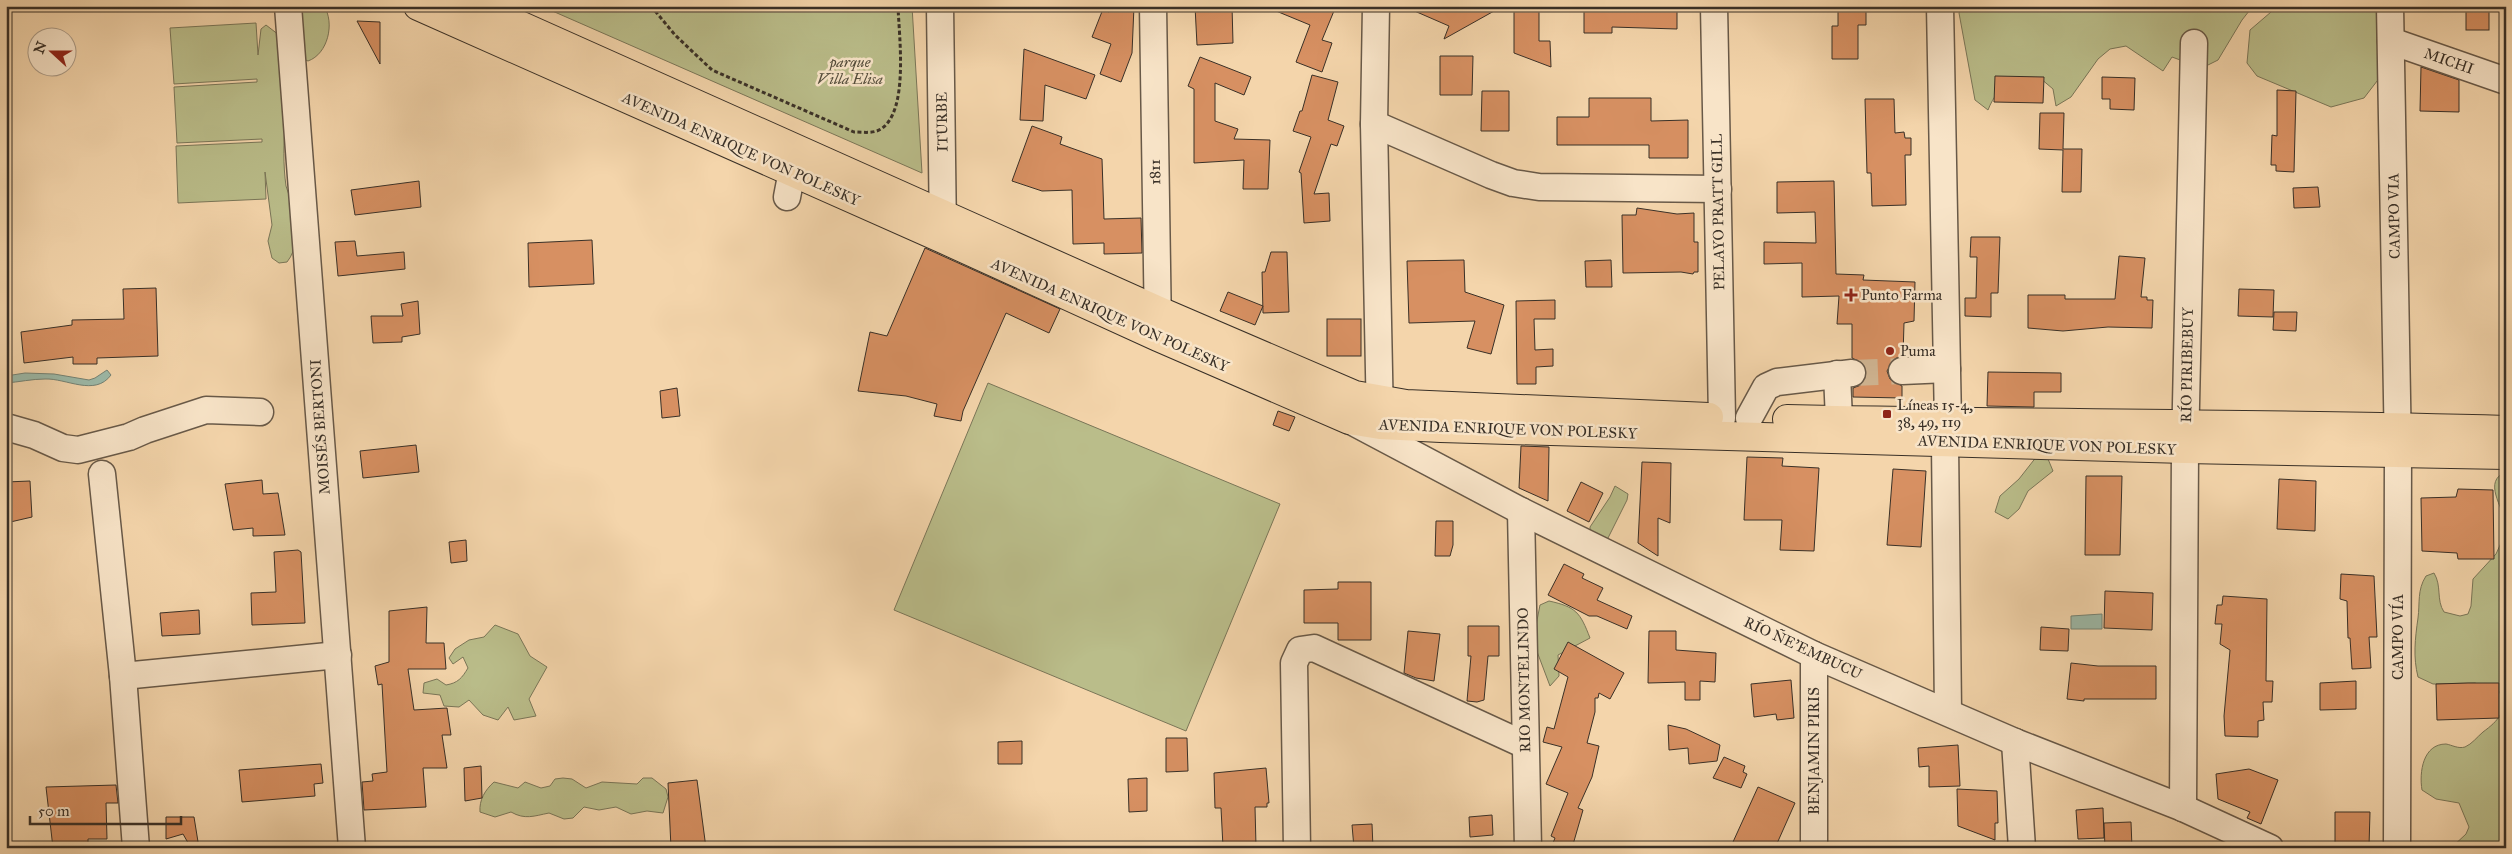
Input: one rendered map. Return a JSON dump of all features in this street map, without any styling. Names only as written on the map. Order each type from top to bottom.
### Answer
[{"type":"main road","name":"AVENIDA ENRIQUE VON POLESKY","points":[[418,6],[793,173],[943,226],[1157,310],[1355,395],[1380,413],[1946,433],[2398,440],[2506,430]]},
{"type":"main road","name":"AVENIDA ENRIQUE VON POLESKY","points":[[477,6],[793,173]]},
{"type":"main road","name":"AVENIDA ENRIQUE VON POLESKY","points":[[943,226],[1158,337],[1349,420],[1380,413],[1749,418],[1839,420],[1946,433]]},
{"type":"main road","name":"AVENIDA ENRIQUE VON POLESKY","points":[[2398,440],[2506,455]]},
{"type":"street","name":"MOISÉS BERTONI","points":[[288,6],[352,848]]},
{"type":"street","name":"ITURBE","points":[[940,6],[943,226]]},
{"type":"street","name":"1811","points":[[1153,6],[1158,337]]},
{"type":"street","points":[[1376,6],[1374,124],[1380,413]]},
{"type":"street","name":"PELAYO PRATT GILL","points":[[1714,6],[1722,418]]},
{"type":"street","points":[[1940,6],[1947,369],[1948,712]]},
{"type":"street","name":"CAMPO VIA","points":[[2390,6],[2398,440]]},
{"type":"street","name":"MICHI","points":[[2392,41],[2506,80]]},
{"type":"street","name":"RÍO PIRIBEBUY","points":[[2183,808],[2185,436],[2194,43]]},
{"type":"street","points":[[1374,124],[1513,183],[1539,187],[1718,189]]},
{"type":"street","points":[[1902,371],[1947,369]]},
{"type":"street","points":[[1749,418],[1766,387],[1777,382],[1844,374],[1839,420]]},
{"type":"street","points":[[6,427],[63,448],[78,450],[129,437],[206,410],[260,412]]},
{"type":"street","name":"RÍO ÑE'EMBUCU","points":[[1349,420],[1522,511],[1814,655],[2015,742],[2183,808],[2224,837],[2270,848]]},
{"type":"street","name":"CAMPO VÍA","points":[[2398,440],[2398,848]]},
{"type":"street","points":[[102,474],[123,676],[136,848]]},
{"type":"street","name":"RIO MONTELINDO","points":[[1522,511],[1528,848]]},
{"type":"street","points":[[1297,848],[1294,663],[1300,650],[1314,648],[1525,744]]},
{"type":"street","points":[[123,676],[338,655]]},
{"type":"street","name":"BENJAMIN PIRIS","points":[[1814,655],[1814,848]]},
{"type":"street","points":[[2015,742],[2022,848]]},
{"type":"path","points":[[651,6],[675,35],[712,70],[854,132],[869,133],[880,130],[890,120],[899,95],[898,6]]},
{"type":"green space","points":[[296,6],[324,6],[329,21],[329,29],[325,45],[315,57],[308,61],[294,55],[286,120],[284,170],[286,186],[296,211],[298,231],[290,257],[287,262],[279,263],[272,258],[268,241],[272,225],[265,172],[266,199],[178,203],[176,146],[262,142],[262,139],[177,143],[174,87],[257,82],[257,79],[174,84],[170,28],[256,23],[258,55],[261,29],[266,25],[279,35]]},
{"type":"green space","name":"parque Villa Elisa","points":[[541,6],[912,6],[922,173]]},
{"type":"green space","points":[[1962,6],[2253,6],[2242,20],[2218,60],[2202,68],[2172,57],[2163,71],[2126,46],[2110,49],[2098,59],[2071,97],[2056,106],[2053,89],[2040,78],[2008,85],[1997,94],[1988,110],[1975,100],[1959,13]]},
{"type":"green space","points":[[2278,6],[2392,6],[2384,72],[2364,98],[2331,107],[2257,76],[2247,63],[2250,30]]},
{"type":"green space","points":[[988,383],[1280,504],[1186,731],[894,610]]},
{"type":"green space","points":[[2037,456],[2048,459],[2053,471],[2028,491],[2019,509],[2008,519],[1995,512],[2000,496],[2019,479]]},
{"type":"green space","points":[[2506,472],[2506,524],[2496,495],[2495,482],[2499,476]]},
{"type":"green space","points":[[1615,486],[1628,494],[1627,500],[1604,546],[1591,542],[1590,527]]},
{"type":"green space","points":[[2506,532],[2506,848],[2451,848],[2466,834],[2469,827],[2459,803],[2436,799],[2422,790],[2421,775],[2424,760],[2432,749],[2438,745],[2446,744],[2465,747],[2470,744],[2493,724],[2500,714],[2503,704],[2499,691],[2475,683],[2433,684],[2418,677],[2415,648],[2420,591],[2426,576],[2434,573],[2438,583],[2440,603],[2444,612],[2460,616],[2468,614],[2471,606],[2473,579],[2496,554]]},
{"type":"green space","points":[[1549,601],[1571,608],[1576,612],[1580,616],[1590,638],[1558,655],[1559,676],[1550,686],[1533,641],[1540,605]]},
{"type":"green space","points":[[495,625],[518,634],[530,656],[547,667],[529,699],[536,716],[514,720],[508,707],[498,720],[483,715],[469,700],[459,707],[444,706],[440,695],[423,693],[424,683],[437,679],[446,685],[454,683],[464,675],[468,668],[463,657],[453,664],[449,658],[455,649],[469,640],[484,637]]},
{"type":"green space","points":[[643,778],[652,778],[666,789],[668,797],[663,813],[647,811],[631,814],[616,807],[599,810],[584,807],[573,818],[564,819],[549,813],[525,817],[511,812],[495,817],[480,812],[483,796],[494,782],[518,788],[525,782],[541,788],[550,786],[555,779],[572,779],[586,788],[602,782],[637,784]]},
{"type":"shaded area","points":[[107,370],[111,375],[97,385],[80,385],[53,379],[35,379],[6,383],[6,376],[25,373],[54,374],[89,380]]},
{"type":"shaded area","points":[[2102,614],[2102,629],[2071,629],[2071,616]]},
{"type":"building","points":[[1112,6],[1134,6],[1132,53],[1121,82],[1100,74],[1111,44],[1092,37],[1103,9],[1109,12]]},
{"type":"building","points":[[1195,6],[1232,6],[1233,43],[1197,45]]},
{"type":"building","points":[[1264,6],[1336,6],[1322,40],[1332,43],[1322,72],[1296,62],[1310,25]]},
{"type":"building","points":[[1403,6],[1503,6],[1444,39],[1449,26]]},
{"type":"building","points":[[1514,6],[1539,6],[1539,41],[1550,41],[1551,67],[1514,53]]},
{"type":"building","points":[[1584,6],[1677,6],[1677,29],[1612,27],[1612,33],[1584,33]]},
{"type":"building","points":[[1838,6],[1866,6],[1866,25],[1858,25],[1858,59],[1832,59],[1832,26],[1838,26]]},
{"type":"building","points":[[2466,6],[2489,6],[2489,30],[2466,30]]},
{"type":"building","points":[[357,21],[380,22],[380,64]]},
{"type":"building","points":[[1024,49],[1095,75],[1086,99],[1045,85],[1043,121],[1020,120]]},
{"type":"building","points":[[1440,56],[1473,56],[1472,95],[1440,95]]},
{"type":"building","points":[[1200,57],[1251,77],[1244,95],[1215,83],[1215,121],[1238,129],[1234,139],[1270,140],[1268,189],[1243,189],[1244,160],[1194,163],[1194,89],[1188,86]]},
{"type":"building","points":[[2421,67],[2459,80],[2459,112],[2420,111]]},
{"type":"building","points":[[1312,75],[1338,82],[1328,120],[1344,126],[1337,146],[1331,144],[1314,194],[1329,193],[1330,221],[1304,223],[1301,173],[1299,172],[1311,137],[1293,131],[1300,111],[1302,111]]},
{"type":"building","points":[[1995,76],[2044,77],[2043,103],[1994,102]]},
{"type":"building","points":[[2102,77],[2135,78],[2134,110],[2110,109],[2110,99],[2102,99]]},
{"type":"building","points":[[2277,90],[2296,91],[2294,172],[2276,171],[2276,165],[2271,165],[2272,135],[2277,136]]},
{"type":"building","points":[[1482,91],[1509,91],[1509,131],[1481,131]]},
{"type":"building","points":[[1589,98],[1651,98],[1651,121],[1688,120],[1688,158],[1649,158],[1649,145],[1557,145],[1557,117],[1589,117]]},
{"type":"building","points":[[1865,99],[1894,99],[1895,133],[1904,132],[1905,138],[1911,138],[1911,155],[1905,155],[1906,205],[1872,206],[1871,173],[1867,173]]},
{"type":"building","points":[[2040,113],[2064,113],[2063,149],[2082,149],[2081,192],[2062,192],[2063,150],[2039,149]]},
{"type":"building","points":[[1032,126],[1062,137],[1060,144],[1102,159],[1104,219],[1141,218],[1142,253],[1104,254],[1104,243],[1073,244],[1072,190],[1042,191],[1012,181]]},
{"type":"building","points":[[419,181],[421,207],[355,215],[351,190]]},
{"type":"building","points":[[1834,181],[1836,274],[1864,275],[1863,280],[1915,282],[1914,321],[1904,323],[1903,356],[1894,359],[1887,371],[1890,379],[1902,386],[1902,398],[1853,397],[1853,388],[1861,385],[1866,378],[1867,371],[1864,364],[1852,358],[1852,324],[1837,324],[1839,296],[1802,297],[1802,263],[1764,264],[1764,242],[1816,243],[1815,212],[1777,213],[1777,182]]},
{"type":"building","points":[[2318,187],[2320,207],[2294,208],[2293,188]]},
{"type":"building","points":[[1637,208],[1677,214],[1694,213],[1694,242],[1698,242],[1698,272],[1693,274],[1681,272],[1623,273],[1622,215],[1636,215]]},
{"type":"building","points":[[1971,237],[2000,237],[1998,293],[1991,293],[1991,317],[1965,316],[1965,298],[1976,298],[1977,257],[1970,257]]},
{"type":"building","points":[[592,240],[594,284],[529,287],[528,243]]},
{"type":"building","points":[[355,241],[357,256],[404,252],[405,269],[338,276],[335,242]]},
{"type":"building","points":[[925,248],[1060,309],[1049,333],[1006,313],[963,411],[961,421],[934,416],[937,404],[906,396],[858,391],[870,332],[887,336]]},
{"type":"building","points":[[1271,252],[1287,252],[1289,312],[1263,313],[1262,272],[1265,272]]},
{"type":"building","points":[[2119,256],[2145,258],[2141,297],[2153,300],[2152,328],[2108,327],[2063,331],[2028,328],[2028,295],[2065,295],[2065,299],[2115,299]]},
{"type":"building","points":[[1464,260],[1465,292],[1504,305],[1491,354],[1467,348],[1475,321],[1409,323],[1407,261]]},
{"type":"building","points":[[1611,260],[1612,287],[1586,287],[1585,261]]},
{"type":"building","points":[[156,288],[158,356],[97,358],[97,364],[73,364],[73,357],[24,363],[21,332],[72,325],[72,320],[124,319],[123,289]]},
{"type":"building","points":[[2239,289],[2274,290],[2273,317],[2238,316]]},
{"type":"building","points":[[1228,292],[1263,306],[1255,325],[1220,311]]},
{"type":"building","points":[[1555,300],[1555,319],[1534,319],[1535,350],[1553,349],[1553,366],[1536,367],[1536,384],[1517,384],[1516,301]]},
{"type":"building","points":[[418,301],[420,334],[402,337],[402,342],[373,343],[371,316],[403,316],[401,304]]},
{"type":"building","points":[[2274,312],[2297,312],[2296,331],[2273,330]]},
{"type":"building","points":[[1327,319],[1361,319],[1361,356],[1327,356]]},
{"type":"building","points":[[1988,372],[2061,373],[2061,392],[2034,392],[2034,407],[1987,406]]},
{"type":"building","points":[[677,388],[680,416],[662,418],[660,391]]},
{"type":"building","points":[[1278,411],[1295,417],[1289,431],[1273,425]]},
{"type":"building","points":[[416,445],[419,472],[363,478],[360,451]]},
{"type":"building","points":[[1521,446],[1549,447],[1548,501],[1519,488]]},
{"type":"building","points":[[1747,457],[1783,458],[1782,466],[1819,468],[1814,551],[1780,550],[1782,520],[1744,520]]},
{"type":"building","points":[[1642,462],[1671,463],[1670,523],[1658,518],[1658,556],[1638,543]]},
{"type":"building","points":[[1893,469],[1926,471],[1921,547],[1887,545]]},
{"type":"building","points":[[2086,476],[2122,476],[2120,555],[2085,555]]},
{"type":"building","points":[[2279,479],[2316,481],[2315,531],[2277,529]]},
{"type":"building","points":[[262,480],[263,494],[278,493],[285,535],[253,536],[253,528],[233,530],[225,484]]},
{"type":"building","points":[[30,481],[32,517],[6,523],[6,482]]},
{"type":"building","points":[[1581,482],[1603,493],[1589,522],[1567,511]]},
{"type":"building","points":[[2458,489],[2493,490],[2494,559],[2458,559],[2457,553],[2422,551],[2421,498],[2456,497]]},
{"type":"building","points":[[1436,521],[1453,521],[1453,545],[1450,556],[1435,556]]},
{"type":"building","points":[[466,540],[467,561],[451,563],[449,542]]},
{"type":"building","points":[[298,550],[301,552],[305,623],[252,625],[251,593],[276,592],[274,552]]},
{"type":"building","points":[[1564,564],[1584,574],[1582,578],[1603,588],[1597,600],[1632,616],[1627,629],[1597,616],[1589,616],[1548,595]]},
{"type":"building","points":[[2341,574],[2374,576],[2377,637],[2369,637],[2371,668],[2352,669],[2350,638],[2348,638],[2347,601],[2340,599]]},
{"type":"building","points":[[1338,582],[1371,582],[1371,640],[1338,640],[1338,623],[1304,623],[1304,590],[1338,589]]},
{"type":"building","points":[[2105,591],[2153,593],[2152,630],[2104,628]]},
{"type":"building","points":[[2223,596],[2267,599],[2266,681],[2273,681],[2272,702],[2263,702],[2264,720],[2258,721],[2258,737],[2225,736],[2224,716],[2230,650],[2220,644],[2222,624],[2215,624],[2217,605],[2222,605]]},
{"type":"building","points":[[427,607],[426,643],[444,643],[446,669],[408,669],[414,710],[447,708],[451,735],[442,735],[447,768],[423,768],[426,807],[364,810],[362,782],[373,781],[372,774],[387,772],[382,684],[378,685],[375,666],[389,662],[389,611]]},
{"type":"building","points":[[199,610],[200,634],[162,636],[160,613]]},
{"type":"building","points":[[1468,626],[1499,626],[1499,656],[1488,656],[1484,700],[1477,702],[1467,701],[1471,656],[1468,656]]},
{"type":"building","points":[[2041,627],[2069,629],[2068,651],[2040,650]]},
{"type":"building","points":[[1408,631],[1440,634],[1434,681],[1416,678],[1404,673]]},
{"type":"building","points":[[1649,631],[1676,631],[1676,650],[1716,653],[1715,682],[1700,681],[1700,700],[1685,700],[1685,682],[1648,683]]},
{"type":"building","points":[[1568,642],[1624,673],[1610,699],[1599,693],[1598,698],[1595,698],[1595,712],[1587,743],[1599,746],[1592,777],[1578,808],[1583,810],[1572,848],[1551,848],[1555,838],[1551,836],[1568,793],[1546,784],[1562,747],[1543,742],[1547,727],[1554,729],[1568,677],[1554,669]]},
{"type":"building","points":[[2071,663],[2098,666],[2156,666],[2156,699],[2084,699],[2084,701],[2067,699]]},
{"type":"building","points":[[1791,680],[1794,718],[1777,720],[1776,714],[1754,717],[1751,684]]},
{"type":"building","points":[[2356,681],[2356,709],[2320,710],[2320,683]]},
{"type":"building","points":[[2499,683],[2499,718],[2437,720],[2436,684]]},
{"type":"building","points":[[1668,725],[1686,729],[1720,745],[1717,761],[1689,764],[1688,748],[1669,750]]},
{"type":"building","points":[[1166,738],[1187,738],[1188,771],[1166,772]]},
{"type":"building","points":[[1022,741],[1022,764],[998,764],[998,742]]},
{"type":"building","points":[[1958,745],[1960,786],[1929,787],[1929,766],[1919,767],[1918,748]]},
{"type":"building","points":[[1724,757],[1745,766],[1743,772],[1747,774],[1741,788],[1713,778]]},
{"type":"building","points":[[321,764],[323,783],[314,784],[315,796],[242,802],[239,770]]},
{"type":"building","points":[[481,766],[482,798],[465,801],[464,768]]},
{"type":"building","points":[[1266,768],[1269,803],[1267,803],[1267,807],[1255,807],[1256,846],[1223,847],[1221,808],[1215,808],[1214,773]]},
{"type":"building","points":[[2249,769],[2278,780],[2261,824],[2247,818],[2250,812],[2218,799],[2216,774]]},
{"type":"building","points":[[1147,778],[1147,811],[1129,812],[1128,779]]},
{"type":"building","points":[[697,780],[706,848],[671,848],[668,783]]},
{"type":"building","points":[[116,785],[118,803],[106,803],[107,839],[88,839],[88,848],[53,848],[46,787]]},
{"type":"building","points":[[1758,787],[1795,803],[1775,848],[1746,848],[1733,842]]},
{"type":"building","points":[[1957,789],[1997,791],[1998,823],[1995,823],[1995,840],[1958,826]]},
{"type":"building","points":[[2103,808],[2104,838],[2078,839],[2076,810]]},
{"type":"building","points":[[2335,812],[2370,812],[2369,846],[2335,846]]},
{"type":"building","points":[[1492,815],[1493,835],[1470,837],[1469,817]]},
{"type":"building","points":[[166,817],[194,817],[199,848],[191,848],[183,834],[166,839]]},
{"type":"building","points":[[2131,822],[2132,848],[2105,848],[2104,823]]},
{"type":"building","points":[[1372,824],[1373,848],[1354,848],[1352,825]]},
{"type":"tunnel","points":[[1852,373],[1902,371]]},
{"type":"place","name":"Punto Farma","points":[[1851,295]]},
{"type":"place","name":"Puma","points":[[1890,351]]},
{"type":"place","name":"Líneas 15-4, 38, 49, 119","points":[[1887,414]]}]
